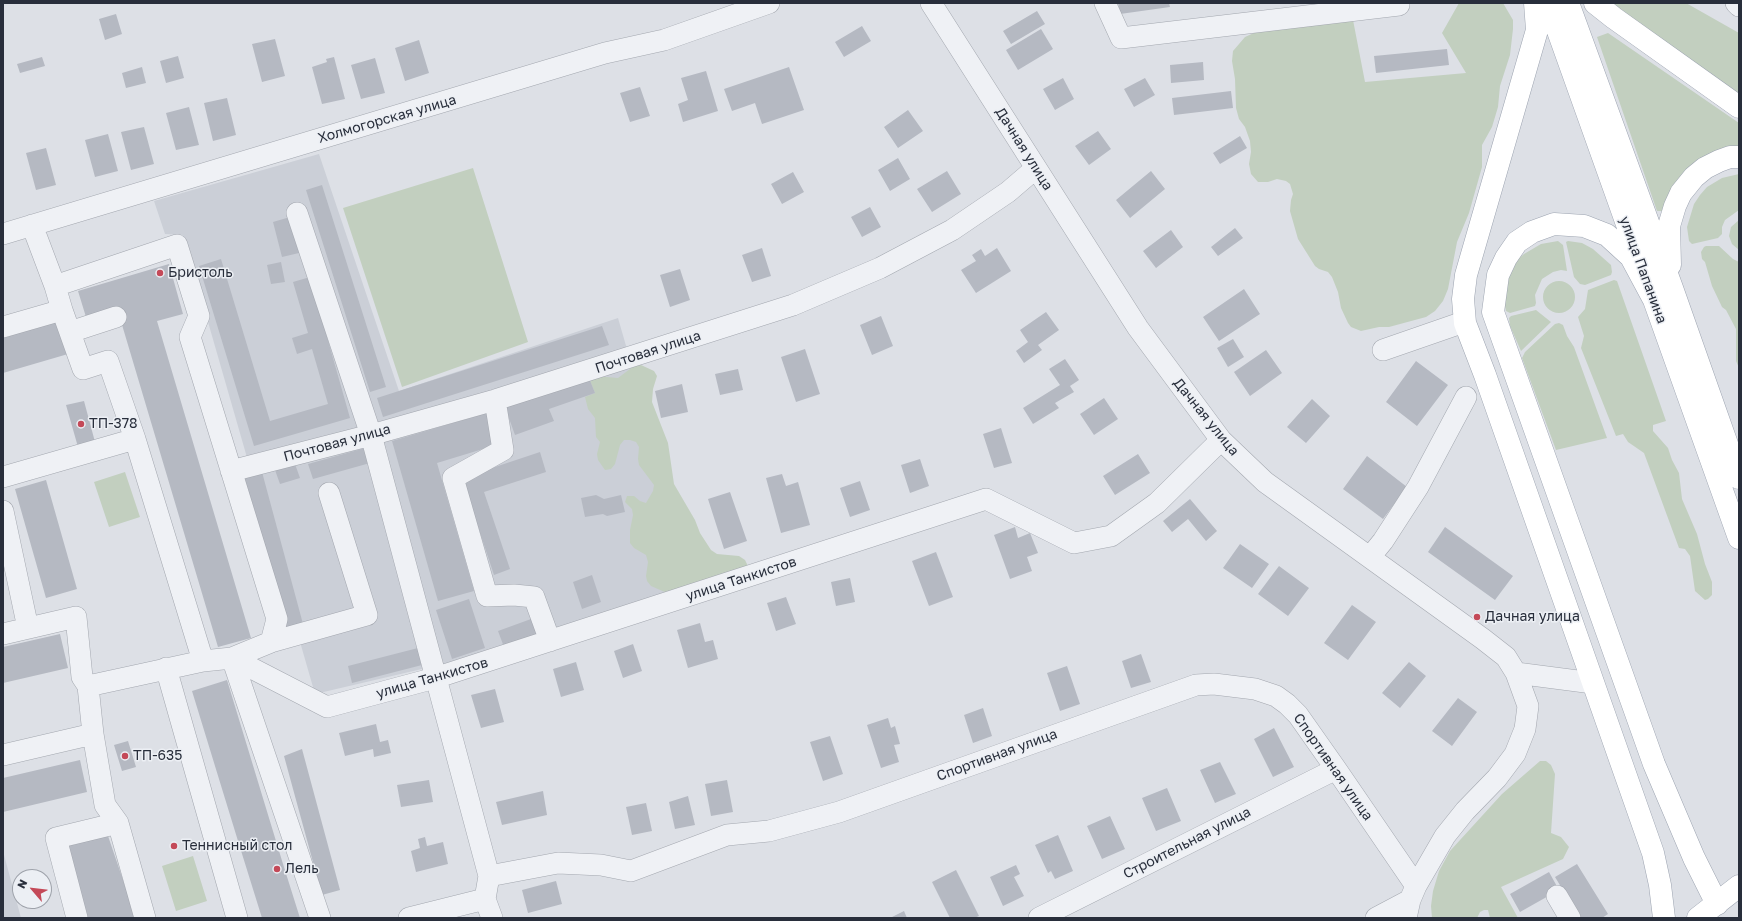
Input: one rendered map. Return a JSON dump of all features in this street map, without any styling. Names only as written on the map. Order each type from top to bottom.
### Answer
[{"type":"main road","points":[[1535,3],[1537,30],[1466,275],[1463,299],[1465,323],[1485,375],[1653,853],[1660,885],[1664,918]]},
{"type":"main road","name":"улица Папанина","points":[[1548,3],[1662,293]]},
{"type":"main road","name":"улица Папанина","points":[[1568,3],[1662,293],[1695,388],[1739,538]]},
{"type":"main road","points":[[1595,3],[1620,23],[1739,107]]},
{"type":"main road","points":[[1662,293],[1669,244],[1669,226],[1681,193],[1694,177],[1706,168],[1730,157],[1739,157]]},
{"type":"main road","points":[[1662,293],[1632,257],[1607,235],[1584,226],[1554,224],[1532,232],[1517,242],[1506,258],[1498,275],[1493,312],[1654,764],[1694,858],[1717,904]]},
{"type":"main road","name":"улица Папанина","points":[[1695,388],[1739,478]]},
{"type":"main road","points":[[1698,918],[1739,886]]},
{"type":"street","name":"Холмогорская улица","points":[[3,234],[605,53],[664,40],[769,3]]},
{"type":"street","name":"Дачная улица","points":[[931,3],[1138,328],[1221,440],[1265,482],[1506,657],[1516,673],[1528,706],[1525,729],[1515,754],[1497,778],[1465,811],[1445,836],[1411,901]]},
{"type":"street","points":[[1105,3],[1120,38],[1400,5]]},
{"type":"street","points":[[1736,3],[1739,6]]},
{"type":"street","name":"Почтовая улица","points":[[231,471],[371,435],[495,400],[794,305],[880,268],[952,230],[1008,192],[1036,168]]},
{"type":"street","points":[[297,213],[371,435],[489,876],[489,908],[409,918]]},
{"type":"street","points":[[32,225],[84,369],[108,361],[135,439],[203,661]]},
{"type":"street","points":[[55,286],[177,245],[199,316],[190,337],[277,619],[271,642]]},
{"type":"street","points":[[3,326],[62,310]]},
{"type":"street","points":[[70,332],[116,318]]},
{"type":"street","points":[[1383,350],[1458,324],[1465,323]]},
{"type":"street","points":[[1370,557],[1383,541],[1418,487],[1466,397]]},
{"type":"street","points":[[495,400],[503,450],[453,478],[487,596],[514,595],[534,597],[550,641]]},
{"type":"street","points":[[3,477],[135,439]]},
{"type":"street","name":"улица Танкистов","points":[[232,658],[327,708],[435,678],[986,499],[1074,543],[1111,536],[1157,503],[1221,440]]},
{"type":"street","points":[[88,686],[166,668],[203,661],[232,658],[271,642],[367,615],[329,493]]},
{"type":"street","points":[[3,511],[28,628]]},
{"type":"street","points":[[3,634],[76,617],[82,677],[88,686],[93,734],[105,805],[118,823],[145,918]]},
{"type":"street","points":[[232,658],[320,918]]},
{"type":"street","points":[[166,668],[237,918]]},
{"type":"street","points":[[1516,673],[1593,684]]},
{"type":"street","name":"Спортивная улица","points":[[489,876],[558,863],[601,865],[631,871],[726,835],[769,831],[839,812],[1196,685],[1214,684],[1255,690],[1276,696],[1298,715],[1336,769],[1411,901]]},
{"type":"street","points":[[3,755],[93,734]]},
{"type":"street","name":"Строительная улица","points":[[1039,918],[1336,769]]},
{"type":"street","points":[[77,918],[56,838],[118,823]]},
{"type":"street","points":[[1557,896],[1570,918]]},
{"type":"street","points":[[1376,918],[1411,901]]},
{"type":"shaded area","points":[[319,154],[399,391],[618,318],[695,585],[456,661],[315,694],[183,235],[165,234],[154,201]]},
{"type":"shaded area","points":[[3,851],[12,884],[12,909],[19,909],[21,918],[3,918]]},
{"type":"green space","points":[[1459,3],[1503,3],[1513,20],[1513,29],[1510,55],[1500,86],[1498,107],[1492,127],[1482,145],[1482,167],[1469,213],[1457,242],[1448,289],[1443,301],[1435,311],[1426,317],[1389,327],[1379,327],[1361,331],[1351,327],[1348,323],[1341,308],[1338,292],[1332,277],[1328,272],[1315,266],[1298,239],[1290,211],[1293,194],[1290,184],[1286,181],[1277,179],[1268,182],[1258,182],[1251,174],[1249,164],[1251,152],[1250,141],[1245,127],[1239,119],[1236,108],[1235,79],[1232,61],[1233,51],[1245,37],[1256,32],[1353,20],[1365,82],[1466,73],[1442,33]]},
{"type":"green space","points":[[1611,3],[1686,3],[1739,33],[1739,94]]},
{"type":"green space","points":[[1608,33],[1739,123],[1739,147],[1669,195],[1662,211],[1657,211],[1597,37]]},
{"type":"green space","points":[[473,168],[528,342],[402,387],[343,208]]},
{"type":"green space","points":[[1739,174],[1739,210],[1725,220],[1722,227],[1722,234],[1718,238],[1692,244],[1689,241],[1687,227],[1694,204],[1700,195],[1707,187],[1722,178]]},
{"type":"green space","points":[[1739,220],[1739,250],[1732,244],[1729,236],[1731,227]]},
{"type":"green space","points":[[1558,241],[1563,245],[1567,271],[1561,270],[1553,272],[1542,279],[1535,295],[1535,306],[1510,313],[1506,311],[1503,297],[1506,279],[1517,260],[1541,244]]},
{"type":"green space","points":[[1566,242],[1582,243],[1593,249],[1611,265],[1611,275],[1585,285],[1580,284],[1574,277]]},
{"type":"green space","points":[[1706,246],[1719,246],[1733,259],[1739,262],[1739,368],[1736,361],[1736,329],[1726,310],[1722,307],[1712,286],[1705,262],[1702,259],[1701,252]]},
{"type":"green space","points":[[1614,280],[1617,281],[1666,421],[1653,425],[1653,431],[1668,448],[1679,473],[1682,499],[1697,534],[1705,564],[1712,582],[1712,595],[1705,600],[1695,591],[1690,556],[1685,549],[1679,548],[1644,453],[1628,442],[1623,434],[1616,436],[1581,348],[1584,336],[1578,317],[1585,309],[1588,290]]},
{"type":"green space","points":[[1556,281],[1562,281],[1572,288],[1575,297],[1574,303],[1568,310],[1562,313],[1556,313],[1546,306],[1543,300],[1543,294],[1550,284]]},
{"type":"green space","points":[[1536,310],[1551,322],[1521,351],[1510,326],[1509,318],[1511,316]]},
{"type":"green space","points":[[1559,323],[1563,325],[1567,336],[1574,347],[1607,438],[1556,450],[1522,358],[1525,352],[1555,324]]},
{"type":"green space","points":[[641,365],[654,371],[657,376],[653,389],[652,402],[668,443],[674,484],[695,520],[700,533],[711,550],[717,554],[739,556],[745,560],[748,566],[667,593],[651,586],[647,581],[646,576],[648,562],[646,555],[634,548],[630,543],[630,530],[633,515],[632,509],[625,502],[627,496],[634,496],[640,501],[646,503],[653,491],[654,485],[639,465],[639,447],[636,442],[624,440],[620,445],[615,464],[611,469],[605,470],[598,460],[597,454],[600,442],[596,437],[595,418],[588,409],[585,397],[595,393],[589,378],[596,376],[618,378],[634,366]]},
{"type":"green space","points":[[125,472],[140,517],[109,527],[94,482]]},
{"type":"green space","points":[[1540,761],[1546,761],[1551,765],[1555,774],[1551,833],[1561,837],[1569,847],[1563,859],[1501,887],[1518,918],[1490,918],[1488,910],[1484,910],[1480,912],[1477,918],[1432,918],[1431,906],[1433,891],[1439,871],[1450,851],[1502,794]]},
{"type":"green space","points":[[193,856],[207,901],[176,911],[162,866]]},
{"type":"building","points":[[1118,3],[1169,3],[1170,7],[1120,14]]},
{"type":"building","points":[[1037,11],[1045,24],[1011,44],[1003,31]]},
{"type":"building","points":[[116,14],[122,34],[105,40],[99,19]]},
{"type":"building","points":[[862,26],[871,41],[844,57],[835,42]]},
{"type":"building","points":[[1041,29],[1053,49],[1018,70],[1006,50]]},
{"type":"building","points":[[275,39],[285,76],[262,82],[252,44]]},
{"type":"building","points":[[419,40],[429,73],[405,81],[395,48]]},
{"type":"building","points":[[1447,49],[1449,65],[1376,73],[1374,56]]},
{"type":"building","points":[[178,56],[184,78],[166,83],[160,61]]},
{"type":"building","points":[[42,57],[45,66],[20,73],[17,64]]},
{"type":"building","points":[[334,57],[345,99],[322,104],[312,67],[327,62],[326,59]]},
{"type":"building","points":[[375,58],[385,93],[361,99],[351,65]]},
{"type":"building","points":[[1203,62],[1204,80],[1171,83],[1170,65]]},
{"type":"building","points":[[142,67],[146,83],[126,88],[122,73]]},
{"type":"building","points":[[789,67],[804,110],[762,124],[755,103],[732,111],[724,89]]},
{"type":"building","points":[[706,71],[718,111],[683,122],[678,104],[688,100],[681,78]]},
{"type":"building","points":[[1063,78],[1074,99],[1055,110],[1043,89]]},
{"type":"building","points":[[1145,78],[1155,95],[1134,107],[1124,89]]},
{"type":"building","points":[[640,87],[650,116],[630,122],[620,93]]},
{"type":"building","points":[[1231,91],[1233,108],[1174,115],[1172,98]]},
{"type":"building","points":[[227,98],[236,135],[213,141],[204,103]]},
{"type":"building","points":[[189,107],[199,145],[176,150],[166,113]]},
{"type":"building","points":[[908,110],[923,131],[898,148],[884,127]]},
{"type":"building","points":[[144,127],[154,164],[131,170],[121,132]]},
{"type":"building","points":[[1098,131],[1111,149],[1089,165],[1075,146]]},
{"type":"building","points":[[108,134],[118,171],[95,177],[85,140]]},
{"type":"building","points":[[1240,136],[1247,148],[1220,164],[1213,153]]},
{"type":"building","points":[[46,148],[56,185],[36,190],[26,153]]},
{"type":"building","points":[[898,158],[910,179],[890,191],[878,170]]},
{"type":"building","points":[[947,171],[961,194],[932,212],[917,189]]},
{"type":"building","points":[[1151,171],[1165,189],[1130,218],[1116,200]]},
{"type":"building","points":[[793,172],[804,192],[782,204],[771,184]]},
{"type":"building","points":[[322,185],[386,387],[370,392],[306,190]]},
{"type":"building","points":[[870,207],[881,227],[862,237],[851,217]]},
{"type":"building","points":[[290,217],[299,253],[282,257],[273,222]]},
{"type":"building","points":[[1235,228],[1243,238],[1218,256],[1211,247]]},
{"type":"building","points":[[1171,230],[1183,247],[1156,268],[1143,251]]},
{"type":"building","points":[[762,248],[771,276],[752,282],[742,255]]},
{"type":"building","points":[[997,248],[1011,271],[976,293],[961,270],[976,261],[972,255],[981,249],[985,256]]},
{"type":"building","points":[[221,259],[270,421],[328,404],[312,349],[297,354],[292,338],[308,333],[293,282],[310,277],[350,418],[254,446],[199,266]]},
{"type":"building","points":[[281,262],[285,282],[271,284],[267,265]]},
{"type":"building","points":[[169,264],[183,314],[157,321],[251,638],[218,647],[117,308],[86,317],[78,291]]},
{"type":"building","points":[[680,269],[690,300],[670,307],[660,275]]},
{"type":"building","points":[[1244,289],[1260,314],[1219,341],[1203,317]]},
{"type":"building","points":[[1046,312],[1059,330],[1038,345],[1042,350],[1024,363],[1016,351],[1028,342],[1020,330]]},
{"type":"building","points":[[881,316],[893,346],[872,355],[860,325]]},
{"type":"building","points":[[60,319],[68,354],[3,373],[3,338]]},
{"type":"building","points":[[602,326],[609,345],[383,417],[377,398]]},
{"type":"building","points":[[1233,339],[1244,357],[1228,367],[1217,348]]},
{"type":"building","points":[[805,349],[820,394],[796,402],[781,357]]},
{"type":"building","points":[[1266,350],[1282,373],[1250,396],[1234,372]]},
{"type":"building","points":[[1065,359],[1079,380],[1070,386],[1074,392],[1055,403],[1059,408],[1033,424],[1023,408],[1060,385],[1049,369]]},
{"type":"building","points":[[1416,361],[1448,385],[1417,426],[1386,402]]},
{"type":"building","points":[[738,369],[743,390],[720,395],[715,374]]},
{"type":"building","points":[[589,378],[595,393],[549,409],[554,421],[515,435],[505,407]]},
{"type":"building","points":[[682,384],[688,412],[661,418],[655,391]]},
{"type":"building","points":[[1104,398],[1118,419],[1094,435],[1080,414]]},
{"type":"building","points":[[1312,399],[1330,416],[1306,443],[1287,427]]},
{"type":"building","name":"ТП-378","points":[[84,401],[95,442],[78,447],[66,405]]},
{"type":"building","points":[[487,413],[496,445],[437,463],[474,591],[438,601],[392,441]]},
{"type":"building","points":[[1001,428],[1012,463],[994,468],[983,434]]},
{"type":"building","points":[[365,448],[370,463],[313,479],[308,464]]},
{"type":"building","points":[[540,452],[546,472],[484,492],[510,569],[494,575],[462,478]]},
{"type":"building","points":[[1138,454],[1150,473],[1115,495],[1103,476]]},
{"type":"building","points":[[1367,456],[1407,487],[1383,519],[1343,489]]},
{"type":"building","points":[[920,459],[929,486],[910,493],[901,465]]},
{"type":"building","points":[[295,464],[300,478],[280,484],[275,470]]},
{"type":"building","points":[[262,472],[303,624],[284,629],[243,477]]},
{"type":"building","points":[[782,474],[786,486],[798,482],[810,525],[781,533],[766,478]]},
{"type":"building","points":[[46,480],[77,589],[46,598],[15,489]]},
{"type":"building","points":[[860,481],[870,510],[850,517],[840,488]]},
{"type":"building","points":[[730,492],[747,541],[724,549],[708,499]]},
{"type":"building","points":[[596,495],[604,499],[621,495],[625,512],[607,516],[603,514],[585,517],[581,498]]},
{"type":"building","points":[[1190,499],[1217,531],[1206,541],[1188,519],[1172,532],[1163,521]]},
{"type":"building","points":[[1015,527],[1018,538],[1030,533],[1038,553],[1027,557],[1032,571],[1010,579],[994,535]]},
{"type":"building","points":[[1445,527],[1513,576],[1495,600],[1428,552]]},
{"type":"building","points":[[1240,544],[1269,564],[1252,588],[1223,568]]},
{"type":"building","points":[[936,552],[953,597],[929,606],[912,561]]},
{"type":"building","points":[[1279,566],[1309,588],[1288,616],[1258,594]]},
{"type":"building","points":[[592,575],[601,602],[582,609],[573,582]]},
{"type":"building","points":[[850,578],[855,602],[836,606],[831,582]]},
{"type":"building","points":[[786,597],[796,624],[776,631],[767,603]]},
{"type":"building","points":[[469,599],[485,648],[452,659],[436,610]]},
{"type":"building","points":[[1352,605],[1376,622],[1348,660],[1324,643]]},
{"type":"building","points":[[531,619],[537,636],[504,647],[498,631]]},
{"type":"building","points":[[700,623],[705,642],[713,640],[718,659],[688,668],[677,630]]},
{"type":"building","points":[[60,634],[68,668],[3,683],[3,647]]},
{"type":"building","points":[[633,644],[642,671],[623,678],[614,651]]},
{"type":"building","points":[[418,648],[422,665],[352,683],[348,666]]},
{"type":"building","points":[[1141,654],[1151,682],[1131,688],[1122,661]]},
{"type":"building","points":[[576,662],[584,690],[561,697],[553,669]]},
{"type":"building","points":[[1409,662],[1426,676],[1400,708],[1382,693]]},
{"type":"building","points":[[1067,666],[1080,704],[1060,711],[1047,673]]},
{"type":"building","points":[[227,680],[300,918],[262,918],[238,841],[192,691]]},
{"type":"building","points":[[495,689],[504,722],[481,728],[471,695]]},
{"type":"building","points":[[1458,698],[1477,712],[1452,746],[1432,731]]},
{"type":"building","points":[[983,708],[992,736],[973,743],[964,715]]},
{"type":"building","points":[[888,718],[891,728],[895,726],[900,744],[894,745],[899,762],[881,768],[867,725]]},
{"type":"building","points":[[376,724],[380,742],[388,740],[391,753],[374,757],[373,749],[345,756],[339,733]]},
{"type":"building","points":[[1274,728],[1294,767],[1273,777],[1254,739]]},
{"type":"building","points":[[830,736],[843,774],[823,781],[810,742]]},
{"type":"building","name":"ТП-635","points":[[128,741],[136,767],[122,771],[114,745]]},
{"type":"building","points":[[302,749],[340,890],[322,895],[284,756]]},
{"type":"building","points":[[80,760],[87,792],[3,812],[3,778]]},
{"type":"building","points":[[1220,762],[1236,794],[1215,803],[1200,770]]},
{"type":"building","points":[[429,780],[433,802],[401,807],[397,785]]},
{"type":"building","points":[[727,780],[733,812],[711,816],[705,784]]},
{"type":"building","points":[[1167,788],[1181,821],[1156,831],[1142,798]]},
{"type":"building","points":[[543,791],[547,815],[502,825],[496,802]]},
{"type":"building","points":[[688,796],[695,825],[675,829],[669,802]]},
{"type":"building","points":[[646,803],[652,831],[632,835],[626,807]]},
{"type":"building","points":[[1110,816],[1125,849],[1102,859],[1087,826]]},
{"type":"building","points":[[107,833],[136,918],[87,918],[62,848]]},
{"type":"building","points":[[1058,835],[1073,871],[1055,879],[1051,871],[1048,873],[1035,845]]},
{"type":"building","points":[[425,837],[427,846],[443,842],[448,864],[416,872],[411,851],[420,848],[418,839]]},
{"type":"building","points":[[1577,864],[1608,914],[1602,918],[1580,918],[1555,877]]},
{"type":"building","points":[[1016,865],[1020,874],[1014,877],[1024,896],[1003,906],[990,877]]},
{"type":"building","points":[[956,870],[979,916],[974,918],[950,918],[932,882]]},
{"type":"building","points":[[1549,872],[1559,890],[1520,912],[1510,894]]},
{"type":"building","points":[[556,881],[562,904],[528,913],[522,890]]},
{"type":"building","points":[[904,911],[907,918],[890,918]]},
{"type":"place","name":"Бристоль","points":[[160,273]]},
{"type":"place","name":"ТП-378","points":[[81,424]]},
{"type":"place","name":"Дачная улица","points":[[1477,617]]},
{"type":"place","name":"ТП-635","points":[[125,756]]},
{"type":"place","name":"Теннисный стол","points":[[174,846]]},
{"type":"place","name":"Лель","points":[[277,869]]}]
